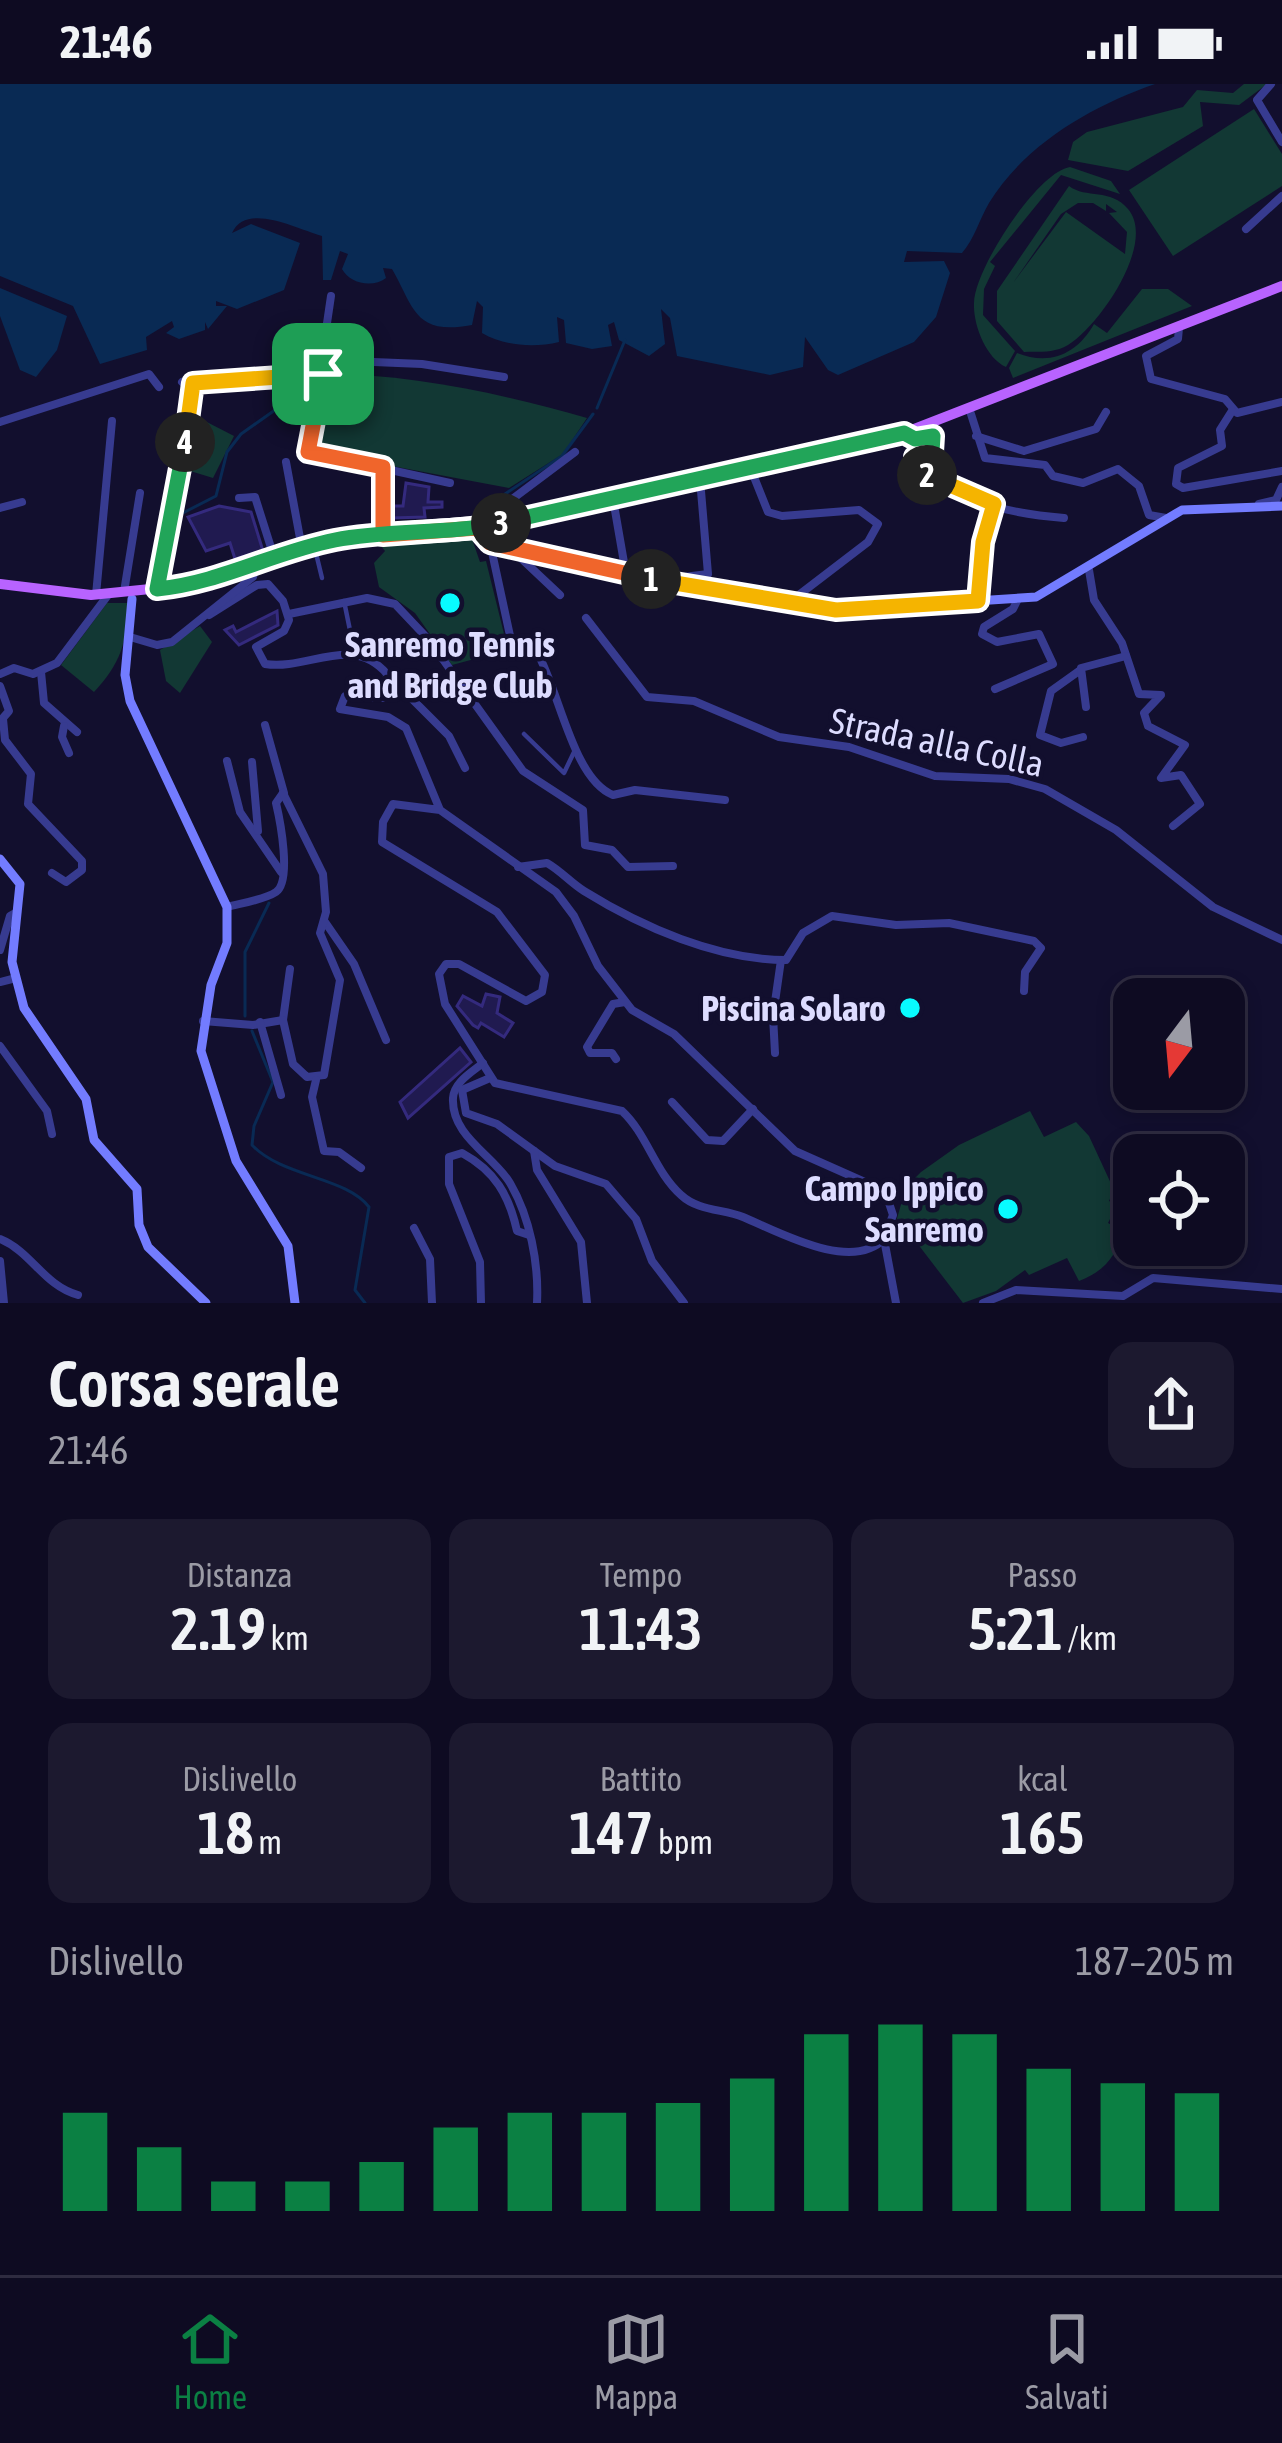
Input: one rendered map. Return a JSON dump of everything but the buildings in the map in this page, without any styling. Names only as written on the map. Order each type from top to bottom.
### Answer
[{"type":"main road","points":[[0,584],[127,596],[256,566],[308,547],[477,528],[904,433],[1282,286]]},
{"type":"main road","points":[[477,528],[490,543],[675,586],[836,610],[1048,593],[1166,518],[1197,507],[1282,506]]},
{"type":"main road","points":[[127,596],[130,637],[124,675],[130,701],[227,907],[227,943],[204,1018],[205,1070],[236,1161],[288,1246],[295,1303]]},
{"type":"main road","points":[[0,859],[20,884],[13,942],[16,978],[32,1023],[86,1099],[94,1140],[137,1189],[139,1225],[148,1247],[206,1303]]},
{"type":"street","points":[[1271,84],[1257,100],[1282,142]]},
{"type":"street","points":[[1246,229],[1282,196]]},
{"type":"street","points":[[331,296],[308,452],[449,483]]},
{"type":"street","points":[[1179,328],[1178,339],[1148,352],[1146,371],[1156,381],[1225,399],[1232,411]]},
{"type":"street","points":[[325,360],[422,364],[504,377]]},
{"type":"street","points":[[0,422],[149,374],[159,387]]},
{"type":"street","points":[[159,589],[190,421],[186,384],[248,375],[323,374]]},
{"type":"street","points":[[1282,401],[1232,411],[1220,430],[1222,446],[1178,468],[1175,484],[1184,488],[1282,471]]},
{"type":"street","points":[[970,410],[985,458],[1045,465],[1053,476],[1083,483],[1121,470],[1147,498],[1148,514],[1166,518]]},
{"type":"street","points":[[976,436],[1024,451],[1096,429],[1106,412]]},
{"type":"street","points":[[112,421],[127,596]]},
{"type":"street","points":[[904,433],[915,439],[933,436],[932,452],[915,457],[926,474],[1024,518],[1064,518]]},
{"type":"street","points":[[500,523],[499,508],[512,495],[575,452]]},
{"type":"street","points":[[286,462],[308,547],[322,578]]},
{"type":"street","points":[[383,467],[383,535]]},
{"type":"street","points":[[750,467],[765,506],[775,515],[860,510],[878,524],[868,542],[786,605]]},
{"type":"street","points":[[675,586],[684,577],[708,577],[700,479]]},
{"type":"street","points":[[1259,504],[1276,500],[1282,487]]},
{"type":"street","points":[[0,674],[14,668],[33,674],[57,663],[127,596],[140,493]]},
{"type":"street","points":[[239,498],[255,497],[274,559]]},
{"type":"street","points":[[613,499],[626,574]]},
{"type":"street","points":[[0,508],[22,502]]},
{"type":"street","points":[[978,601],[983,542],[994,504]]},
{"type":"street","points":[[490,543],[512,645],[537,652],[557,688],[590,782],[613,795],[634,790],[725,800]]},
{"type":"street","points":[[510,548],[560,595]]},
{"type":"street","points":[[209,615],[253,578],[256,566]]},
{"type":"street","points":[[1089,570],[1094,600],[1126,656],[1139,694],[1162,695],[1144,713],[1148,726],[1185,745],[1161,778],[1181,775],[1200,804],[1173,826]]},
{"type":"street","points":[[130,637],[162,645],[264,583],[277,591],[289,614],[287,628],[256,647],[265,664],[347,653],[375,661],[449,736],[465,768]]},
{"type":"street","points":[[289,614],[344,601],[384,599],[409,615],[519,766],[581,807],[584,842],[612,850],[628,867],[673,866]]},
{"type":"street","points":[[995,689],[1053,664],[1040,634],[997,642],[982,634],[984,627],[1013,610],[1018,599]]},
{"type":"street","points":[[344,601],[353,645]]},
{"type":"street","name":"Strada alla Colla","points":[[586,618],[647,697],[694,701],[779,737],[841,745],[935,776],[1009,779],[1045,789],[1116,830],[1213,907],[1282,940]]},
{"type":"street","points":[[1083,736],[1053,742],[1040,735],[1051,692],[1079,671],[1126,656]]},
{"type":"street","points":[[41,670],[44,703],[77,733]]},
{"type":"street","points":[[1079,671],[1086,707]]},
{"type":"street","points":[[387,674],[385,698],[345,696],[340,709],[388,716],[406,728],[440,810]]},
{"type":"street","points":[[0,686],[9,711],[1,719],[5,740],[31,775],[28,804],[82,861],[76,878],[66,882],[52,873]]},
{"type":"street","points":[[266,725],[284,793],[323,874],[325,921],[320,933],[335,962],[339,988],[326,1068],[316,1080],[312,1097],[324,1151],[339,1152],[361,1168]]},
{"type":"street","points":[[64,726],[69,753]]},
{"type":"street","points":[[524,734],[564,773],[575,750]]},
{"type":"street","points":[[227,761],[235,801],[282,873]]},
{"type":"street","points":[[252,762],[258,833]]},
{"type":"street","points":[[227,907],[276,892],[282,873],[276,803],[284,793]]},
{"type":"street","points":[[373,850],[382,842],[383,822],[393,804],[440,810],[565,902],[598,966],[625,1002],[674,1034],[795,1151],[878,1185],[892,1201],[884,1239],[896,1303]]},
{"type":"street","points":[[382,842],[497,912],[544,971],[542,992],[526,1001],[459,964],[442,968],[440,996],[490,1078]]},
{"type":"street","points":[[517,867],[547,863],[589,894],[655,929],[727,952],[781,960],[792,956],[808,929],[832,916],[896,925],[949,923],[1040,944],[1025,972],[1024,992]]},
{"type":"street","points":[[0,950],[10,916],[19,912]]},
{"type":"street","points":[[325,921],[354,964],[386,1040]]},
{"type":"street","points":[[775,1053],[773,1016],[781,960]]},
{"type":"street","points":[[290,969],[283,1020],[292,1064],[316,1080]]},
{"type":"street","points":[[0,982],[16,978]]},
{"type":"street","points":[[616,1059],[586,1047],[613,1004],[625,1002]]},
{"type":"street","points":[[204,1018],[283,1020]]},
{"type":"street","points":[[258,1022],[281,1095]]},
{"type":"street","points":[[0,1046],[47,1111],[52,1134]]},
{"type":"street","points":[[483,1063],[458,1084],[454,1106],[466,1136],[496,1163],[513,1188],[530,1235],[537,1303]]},
{"type":"street","points":[[684,1303],[652,1261],[636,1219],[606,1184],[548,1162],[497,1124],[466,1113],[460,1098],[464,1087],[490,1078],[526,1093],[622,1111],[678,1192],[698,1206],[742,1216],[800,1245],[866,1250],[884,1239]]},
{"type":"street","points":[[672,1102],[707,1140],[723,1141],[753,1109]]},
{"type":"street","points":[[534,1151],[535,1165],[587,1259],[586,1303]]},
{"type":"street","points":[[481,1303],[480,1262],[449,1184],[449,1157],[462,1153],[485,1166],[500,1185],[517,1231],[530,1235]]},
{"type":"street","points":[[548,1162],[550,1189]]},
{"type":"street","points":[[414,1228],[430,1259],[431,1303]]},
{"type":"street","points":[[0,1239],[27,1257],[56,1289],[78,1295]]},
{"type":"street","points":[[0,1261],[3,1300]]},
{"type":"street","points":[[982,1303],[1016,1290],[1123,1296],[1153,1278],[1282,1289]]},
{"type":"green space","points":[[1244,84],[1267,84],[1239,105],[1200,102],[1203,126],[1128,171],[1068,160],[1073,142],[1087,132],[1183,107],[1197,90],[1233,93]]},
{"type":"green space","points":[[1254,109],[1282,154],[1282,186],[1173,256],[1129,190]]},
{"type":"green space","points":[[1070,167],[1111,181],[1120,194],[1061,175],[990,262],[995,266],[984,289],[983,315],[1015,351],[1006,367],[992,356],[978,331],[977,288],[996,247],[1025,204],[1056,173]]},
{"type":"green space","points":[[1069,186],[1114,198],[1128,209],[1135,224],[1130,262],[1095,321],[1068,345],[1024,352],[997,321],[997,291]],"holes":[[[1078,203],[1093,203],[1106,211],[1106,204],[1117,212],[1109,213],[1127,232],[1125,254],[1066,212],[1013,283],[1061,214]]]},
{"type":"green space","points":[[1142,289],[1168,289],[1192,306],[1013,378],[1009,368],[1017,353],[1041,358],[1062,355],[1094,324],[1107,333]]},
{"type":"green space","points":[[325,374],[458,387],[587,418],[563,454],[509,488],[312,451]]},
{"type":"green space","points":[[201,419],[234,436],[213,478],[187,470]]},
{"type":"green space","name":"Sanremo Tennis and Bridge Club","points":[[472,539],[480,562],[486,561],[508,650],[452,665],[415,613],[379,587],[374,563],[385,551],[378,542]]},
{"type":"green space","points":[[107,603],[127,603],[126,629],[116,662],[94,692],[61,665]]},
{"type":"green space","points":[[200,626],[212,642],[180,693],[166,681],[160,650]]},
{"type":"green space","name":"Campo Ippico Sanremo","points":[[1030,1111],[1044,1137],[1076,1122],[1089,1136],[1113,1188],[1108,1223],[1113,1226],[1113,1254],[1108,1261],[1079,1281],[1067,1258],[1029,1275],[1025,1270],[996,1291],[963,1303],[917,1243],[894,1229],[906,1187],[959,1145]]},
{"type":"water","points":[[0,84],[1155,84],[1084,116],[1041,145],[1004,182],[962,253],[907,251],[904,262],[944,261],[950,273],[936,317],[914,342],[838,375],[828,370],[805,337],[803,367],[770,375],[677,356],[670,318],[661,309],[665,344],[649,356],[619,340],[614,322],[608,325],[612,346],[592,349],[566,343],[564,320],[557,317],[559,342],[500,341],[482,333],[483,307],[477,301],[472,325],[438,326],[418,315],[392,269],[383,268],[386,278],[381,281],[356,281],[342,269],[348,254],[340,251],[331,280],[323,280],[322,236],[260,218],[248,219],[232,233],[251,224],[300,243],[284,290],[237,309],[216,301],[216,306],[227,306],[208,329],[205,322],[205,330],[179,339],[166,333],[174,327],[172,321],[146,337],[147,350],[100,364],[73,306],[0,276]]},
{"type":"water","points":[[0,288],[67,316],[57,350],[36,377],[20,370],[0,316]]},
{"type":"waterway","points":[[597,408],[625,340]]},
{"type":"waterway","points":[[175,517],[216,496],[227,452],[241,434],[316,381]]},
{"type":"waterway","points":[[505,494],[562,456],[593,414]]},
{"type":"waterway","points":[[245,1016],[245,952],[269,903]]},
{"type":"waterway","points":[[252,1031],[273,1082],[254,1126],[252,1145],[280,1164],[346,1189],[369,1207],[355,1290],[365,1303]]},
{"type":"place","name":"Sanremo Tennis and Bridge Club","points":[[450,603]]},
{"type":"place","name":"Piscina Solaro","points":[[910,1008]]},
{"type":"place","name":"Campo Ippico Sanremo","points":[[1008,1209]]},
{"type":"route","points":[[323,374],[248,375],[189,387],[190,421],[162,542],[157,589],[230,574],[329,541],[377,535],[383,535],[393,534],[428,534],[464,531],[477,528],[547,512],[700,479],[792,454],[904,433],[915,439],[933,436],[932,452],[915,460],[933,480],[994,504],[983,542],[978,601],[836,610],[786,605],[675,586],[490,543],[477,528],[428,534],[383,535],[383,467],[308,452],[323,374]]}]
